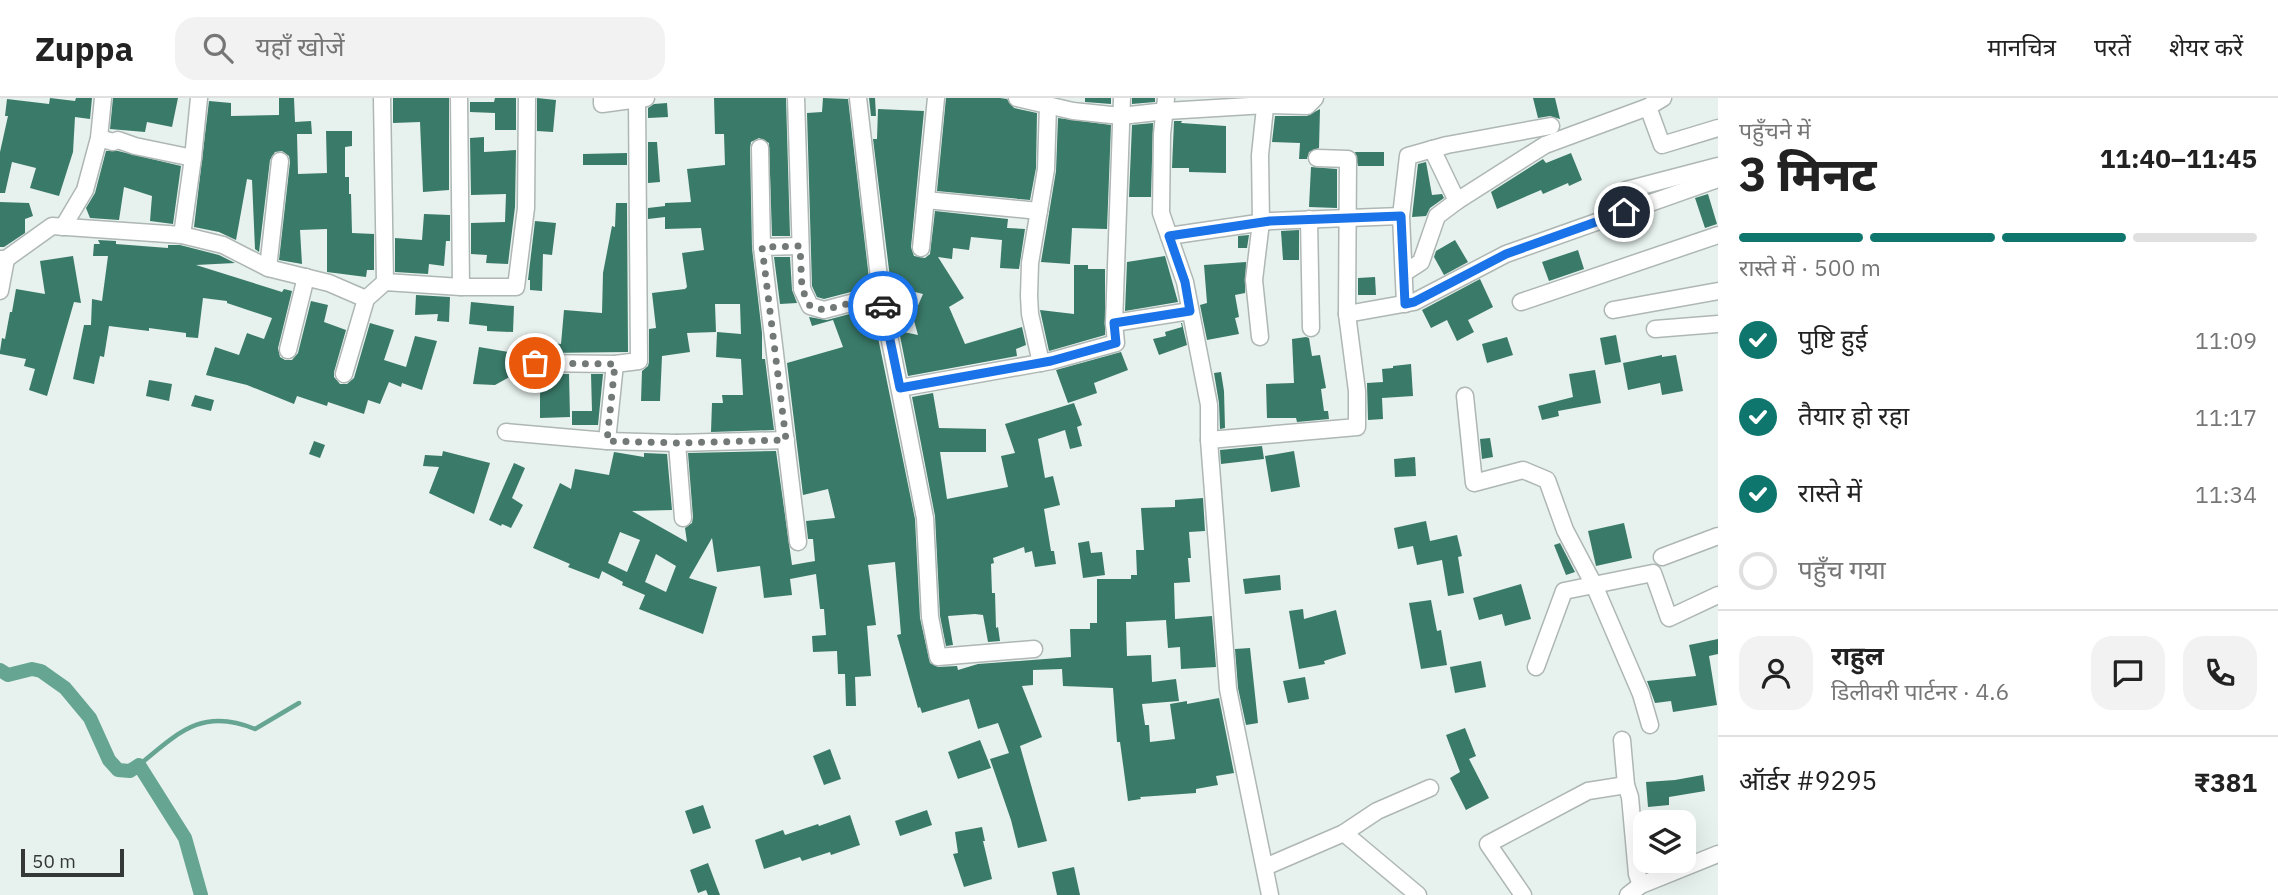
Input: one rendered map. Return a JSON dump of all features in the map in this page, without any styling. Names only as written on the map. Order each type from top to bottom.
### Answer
[{"type":"street","points":[[63,227],[85,190],[99,138],[103,98]]},
{"type":"street","points":[[182,235],[199,98]]},
{"type":"street","points":[[383,98],[385,282]]},
{"type":"street","points":[[459,98],[461,287]]},
{"type":"street","points":[[344,374],[366,299],[385,282],[516,287],[526,208],[527,98]]},
{"type":"street","points":[[535,363],[615,364],[639,361],[641,99],[602,104],[602,98]]},
{"type":"street","points":[[796,98],[802,289],[810,306],[824,310],[881,295]]},
{"type":"street","points":[[858,98],[881,295],[925,518],[930,617],[938,657],[1034,649]]},
{"type":"street","points":[[921,248],[936,98]]},
{"type":"street","points":[[1017,98],[1094,115],[1121,116],[1166,104],[1266,101],[1307,106],[1315,98]]},
{"type":"street","points":[[900,388],[1041,363],[1116,343],[1114,323],[1122,98]]},
{"type":"street","points":[[1404,273],[1421,262],[1437,216],[1457,201],[1545,145],[1648,107],[1663,98]]},
{"type":"street","points":[[1260,337],[1254,280],[1261,222],[1260,155],[1266,101]]},
{"type":"street","points":[[1166,104],[1162,134],[1161,213],[1185,282],[1209,405],[1209,440],[1228,689],[1270,895]]},
{"type":"street","points":[[1041,363],[1030,314],[1029,296],[1030,263],[1047,150],[1048,105]]},
{"type":"street","points":[[1648,107],[1662,145],[1718,129]]},
{"type":"street","points":[[1405,304],[1401,216],[1408,156],[1551,127]]},
{"type":"street","points":[[99,138],[113,142],[118,139],[135,146],[193,158]]},
{"type":"street","points":[[760,148],[762,247],[798,542]]},
{"type":"street","points":[[1432,149],[1457,201]]},
{"type":"street","points":[[1209,440],[1357,427],[1357,391],[1347,314],[1348,159],[1317,158]]},
{"type":"street","points":[[268,268],[280,161]]},
{"type":"street","points":[[1626,190],[1718,166]]},
{"type":"street","points":[[1347,314],[1414,302],[1506,254],[1718,178]]},
{"type":"street","points":[[926,201],[1039,211]]},
{"type":"street","points":[[1169,236],[1261,222],[1401,216]]},
{"type":"street","points":[[1309,219],[1311,328]]},
{"type":"street","points":[[0,291],[3,259],[52,226],[182,235],[223,245],[268,268],[328,283],[366,299]]},
{"type":"street","points":[[1521,302],[1718,235]]},
{"type":"street","points":[[762,247],[800,246]]},
{"type":"street","points":[[288,350],[306,277]]},
{"type":"street","points":[[1613,310],[1718,291]]},
{"type":"street","points":[[1114,323],[1190,311]]},
{"type":"street","points":[[1655,329],[1718,324]]},
{"type":"street","points":[[607,441],[615,364]]},
{"type":"street","points":[[1465,396],[1474,483],[1523,470],[1547,480],[1565,530],[1594,584],[1641,694],[1650,725]]},
{"type":"street","points":[[506,432],[607,441],[677,443],[786,440]]},
{"type":"street","points":[[677,443],[683,518]]},
{"type":"street","points":[[1662,557],[1718,536]]},
{"type":"street","points":[[1536,667],[1564,591],[1653,573],[1669,618],[1718,595]]},
{"type":"street","points":[[1622,740],[1637,874],[1634,890]]},
{"type":"street","points":[[1522,895],[1488,844],[1588,791],[1626,785]]},
{"type":"street","points":[[1265,867],[1344,833],[1377,811],[1430,788]]},
{"type":"street","points":[[1344,833],[1418,895]]},
{"type":"street","points":[[1634,890],[1718,854]]},
{"type":"building","points":[[50,98],[75,101],[76,98],[92,98],[90,119],[75,117],[73,152],[59,196],[30,188],[36,168],[12,162],[5,193],[0,193],[0,152],[8,116],[5,116],[7,99],[49,104]]},
{"type":"building","points":[[113,98],[178,98],[172,127],[147,122],[145,132],[110,129]]},
{"type":"building","points":[[279,98],[294,98],[295,122],[311,121],[312,134],[297,134],[298,174],[327,173],[326,131],[352,131],[352,146],[345,147],[345,177],[349,177],[352,233],[374,234],[374,270],[367,270],[366,277],[327,272],[327,229],[300,230],[302,264],[279,260],[290,162],[289,156],[282,151],[275,152],[270,160],[259,252],[255,249],[252,180],[247,179],[236,240],[219,232],[194,227],[209,101],[231,103],[231,116],[279,115]]},
{"type":"building","points":[[393,98],[449,98],[449,190],[423,192],[420,122],[393,123]]},
{"type":"building","points":[[495,98],[516,98],[516,130],[495,130],[495,113],[470,112],[470,102],[494,102]]},
{"type":"building","points":[[537,98],[556,100],[553,132],[537,131]]},
{"type":"building","points":[[714,98],[786,98],[790,236],[772,236],[769,143],[759,138],[751,142],[750,148],[752,248],[762,333],[762,359],[765,359],[774,430],[711,432],[712,403],[723,403],[722,395],[743,395],[741,359],[716,357],[717,332],[741,334],[740,304],[715,304],[716,332],[687,333],[690,352],[662,356],[660,401],[641,401],[642,371],[649,362],[649,329],[656,328],[652,293],[685,289],[687,287],[682,253],[704,250],[701,228],[665,229],[665,217],[648,219],[648,208],[665,206],[665,203],[691,202],[687,169],[725,165],[724,134],[715,134]]},
{"type":"building","points":[[823,98],[848,99],[870,287],[824,299],[817,297],[812,286],[807,113],[822,112]]},
{"type":"building","points":[[869,98],[875,98],[876,116],[871,116]]},
{"type":"building","points":[[946,98],[1007,99],[1014,108],[1037,113],[1036,168],[1030,200],[937,191]]},
{"type":"building","points":[[1085,98],[1111,98],[1111,104],[1085,102]]},
{"type":"building","points":[[1132,98],[1155,98],[1155,102],[1132,104]]},
{"type":"building","points":[[1533,98],[1555,98],[1560,119],[1550,116],[1538,118]]},
{"type":"building","points":[[667,103],[668,117],[648,118],[648,108],[654,104]]},
{"type":"building","points":[[878,109],[924,111],[911,247],[914,256],[925,258],[930,254],[935,211],[1008,219],[1007,228],[1025,229],[1019,269],[1000,268],[1002,240],[971,237],[969,250],[953,248],[952,259],[938,257],[964,298],[949,307],[965,344],[1022,327],[1026,345],[1016,349],[1017,356],[908,376],[899,331],[918,335],[913,317],[923,294],[891,286],[873,139],[877,139]]},
{"type":"building","points":[[1320,109],[1319,148],[1309,152],[1307,159],[1299,159],[1300,143],[1272,142],[1275,116],[1307,116]]},
{"type":"building","points":[[1058,118],[1111,125],[1107,229],[1072,228],[1070,264],[1041,262],[1056,171]]},
{"type":"building","points":[[1174,121],[1226,126],[1226,173],[1189,172],[1189,168],[1172,168]]},
{"type":"building","points":[[1153,123],[1151,197],[1129,197],[1132,125]]},
{"type":"building","points":[[484,137],[484,152],[516,150],[515,207],[508,264],[486,263],[487,255],[471,254],[471,223],[505,222],[506,194],[471,195],[470,138]]},
{"type":"building","points":[[648,142],[657,142],[660,182],[648,183]]},
{"type":"building","points":[[106,151],[118,151],[181,166],[173,224],[150,221],[152,196],[124,187],[119,220],[90,218],[86,208],[95,193]]},
{"type":"building","points":[[1355,152],[1384,152],[1384,166],[1358,166]]},
{"type":"building","points":[[627,153],[627,165],[583,165],[583,154]]},
{"type":"building","points":[[1571,153],[1582,180],[1543,194],[1541,190],[1497,209],[1491,192],[1543,159],[1546,163]]},
{"type":"building","points":[[1426,162],[1432,195],[1442,194],[1444,198],[1430,208],[1426,216],[1412,217],[1418,164]]},
{"type":"building","points":[[1311,167],[1337,169],[1337,208],[1309,207]]},
{"type":"building","points":[[1708,194],[1717,224],[1705,228],[1695,198]]},
{"type":"building","points":[[0,202],[29,203],[33,216],[25,219],[25,233],[4,247],[0,247]]},
{"type":"building","points":[[616,203],[627,203],[628,352],[544,353],[545,342],[561,344],[564,310],[602,313],[603,273],[612,226],[615,227]]},
{"type":"building","points":[[424,214],[450,215],[450,241],[446,241],[444,266],[429,264],[428,274],[395,272],[395,238],[422,240]]},
{"type":"building","points":[[535,221],[556,223],[552,255],[543,254],[542,291],[530,290],[528,280]]},
{"type":"building","points":[[1299,230],[1299,260],[1283,260],[1281,231]]},
{"type":"building","points":[[1249,235],[1247,248],[1238,248],[1238,236]]},
{"type":"building","points":[[98,240],[168,248],[168,245],[180,245],[219,255],[235,263],[196,265],[282,292],[284,289],[292,291],[278,348],[280,357],[285,360],[292,360],[298,353],[311,301],[328,305],[324,322],[346,330],[334,372],[334,377],[340,384],[347,384],[354,378],[370,323],[394,330],[384,360],[406,367],[415,336],[437,341],[422,390],[389,382],[380,404],[368,400],[364,414],[328,402],[327,406],[297,396],[294,404],[247,385],[206,375],[215,347],[239,355],[247,333],[264,339],[272,318],[227,301],[203,298],[198,338],[186,337],[186,333],[149,328],[149,331],[109,326],[104,357],[100,356],[94,384],[73,379],[84,325],[91,325],[92,299],[102,301],[108,256],[93,256],[94,244],[100,244]]},
{"type":"building","points":[[1455,240],[1468,262],[1444,275],[1434,257],[1436,251]]},
{"type":"building","points":[[1578,250],[1584,269],[1549,281],[1542,262]]},
{"type":"building","points":[[73,256],[81,303],[74,302],[47,396],[29,390],[35,369],[24,366],[26,359],[0,354],[2,338],[5,339],[16,289],[45,294],[40,261]]},
{"type":"building","points":[[1165,256],[1178,302],[1125,311],[1127,262]]},
{"type":"building","points":[[774,257],[790,257],[792,290],[797,303],[780,304]]},
{"type":"building","points":[[1246,262],[1245,293],[1235,295],[1239,317],[1235,318],[1239,334],[1207,340],[1200,305],[1207,303],[1204,265]]},
{"type":"building","points":[[1074,265],[1088,265],[1088,269],[1105,269],[1105,335],[1049,351],[1040,310],[1074,314]]},
{"type":"building","points":[[1375,277],[1376,295],[1358,295],[1358,278]]},
{"type":"building","points":[[1480,279],[1493,307],[1468,320],[1474,332],[1457,341],[1447,320],[1431,328],[1422,310]]},
{"type":"building","points":[[416,295],[450,297],[449,322],[437,321],[438,314],[415,315]]},
{"type":"building","points":[[471,302],[514,306],[513,332],[487,331],[487,326],[469,324]]},
{"type":"building","points":[[872,308],[915,519],[920,618],[930,663],[938,667],[957,666],[958,670],[978,664],[1071,657],[1070,629],[1090,629],[1090,623],[1097,623],[1097,579],[1131,579],[1131,575],[1137,575],[1136,550],[1144,550],[1141,508],[1175,507],[1175,500],[1203,498],[1205,531],[1189,532],[1190,582],[1174,583],[1175,619],[1212,616],[1216,667],[1181,669],[1180,647],[1168,648],[1166,620],[1126,622],[1127,656],[1151,655],[1152,682],[1176,679],[1179,701],[1142,704],[1145,725],[1149,725],[1150,742],[1175,739],[1170,704],[1219,698],[1234,773],[1216,776],[1218,785],[1196,789],[1196,793],[1140,797],[1141,799],[1128,801],[1120,742],[1117,742],[1113,688],[1063,686],[1062,669],[1033,670],[1033,685],[1022,686],[1042,737],[1020,746],[1047,841],[1018,848],[990,759],[1009,753],[998,723],[978,729],[969,699],[922,713],[920,707],[918,708],[897,635],[901,634],[895,562],[868,565],[876,625],[867,626],[871,676],[855,677],[856,706],[846,706],[845,674],[838,674],[837,651],[813,652],[812,636],[826,635],[824,609],[820,609],[816,574],[790,579],[792,595],[764,598],[760,566],[717,572],[712,538],[689,578],[717,587],[703,634],[639,609],[645,595],[622,585],[623,582],[602,571],[599,579],[568,567],[570,564],[533,548],[560,483],[571,489],[575,469],[609,475],[614,452],[644,457],[644,453],[667,454],[672,510],[632,511],[687,542],[685,528],[692,523],[693,517],[688,453],[776,451],[792,565],[815,561],[813,539],[808,539],[806,521],[835,518],[828,489],[803,495],[787,363],[843,347],[833,320],[812,326],[809,317],[827,320]],"holes":[[[620,532],[640,540],[627,572],[608,563]],[[656,554],[676,566],[666,592],[645,582]]]},
{"type":"building","points":[[1181,323],[1187,345],[1159,355],[1153,339],[1166,336],[1165,332],[1182,327]]},
{"type":"building","points":[[1616,335],[1621,362],[1605,365],[1600,338]]},
{"type":"building","points":[[1507,337],[1513,355],[1487,363],[1482,344]]},
{"type":"building","points":[[1309,338],[1312,356],[1320,355],[1326,388],[1321,389],[1324,411],[1328,411],[1329,419],[1297,422],[1296,418],[1267,418],[1266,384],[1294,383],[1292,339]]},
{"type":"building","points":[[479,347],[521,354],[515,374],[495,385],[473,384]]},
{"type":"building","points":[[1121,352],[1128,370],[1094,383],[1097,393],[1068,403],[1056,370]]},
{"type":"building","points":[[1676,355],[1683,391],[1662,395],[1660,383],[1628,390],[1623,363]]},
{"type":"building","points":[[1411,364],[1413,396],[1382,398],[1383,419],[1368,420],[1367,383],[1383,382],[1382,369]]},
{"type":"building","points":[[1595,370],[1601,403],[1558,411],[1559,416],[1542,420],[1538,406],[1573,397],[1569,374]]},
{"type":"building","points":[[1221,372],[1225,428],[1220,429],[1214,373]]},
{"type":"building","points":[[540,374],[569,374],[570,417],[540,418]]},
{"type":"building","points":[[591,374],[603,374],[598,425],[572,425],[572,411],[592,411]]},
{"type":"building","points":[[149,380],[172,384],[169,401],[146,396]]},
{"type":"building","points":[[933,393],[939,428],[986,429],[986,452],[940,452],[947,499],[1008,487],[1001,456],[1015,453],[1005,424],[1074,403],[1082,425],[1077,427],[1082,446],[1070,449],[1065,430],[1038,439],[1045,478],[1053,476],[1060,505],[1044,509],[1051,551],[1054,551],[1056,564],[1035,567],[1032,551],[1025,553],[1024,547],[993,558],[992,593],[995,593],[996,628],[998,627],[1000,641],[988,642],[983,615],[948,616],[953,645],[946,646],[940,616],[935,516],[912,397]]},
{"type":"building","points":[[195,395],[214,400],[211,411],[191,406]]},
{"type":"building","points":[[1490,438],[1493,457],[1482,459],[1480,439]]},
{"type":"building","points":[[314,441],[325,445],[320,458],[309,454]]},
{"type":"building","points":[[1262,446],[1264,459],[1221,464],[1220,450]]},
{"type":"building","points":[[443,451],[490,463],[474,514],[429,493],[439,467],[423,466],[425,455],[442,456]]},
{"type":"building","points":[[1294,451],[1300,487],[1271,492],[1265,456]]},
{"type":"building","points":[[1415,457],[1416,476],[1395,477],[1394,459]]},
{"type":"building","points":[[514,463],[525,468],[512,498],[523,505],[511,528],[489,520]]},
{"type":"building","points":[[1426,521],[1430,541],[1457,535],[1462,556],[1458,557],[1464,593],[1448,596],[1442,560],[1417,565],[1413,546],[1398,549],[1394,528]]},
{"type":"building","points":[[1624,523],[1632,558],[1596,566],[1588,531]]},
{"type":"building","points":[[1089,541],[1091,553],[1102,552],[1105,575],[1083,578],[1078,543]]},
{"type":"building","points":[[1560,543],[1575,572],[1566,575],[1554,545]]},
{"type":"building","points":[[1280,575],[1281,590],[1245,594],[1243,579]]},
{"type":"building","points":[[1521,584],[1531,619],[1505,626],[1502,614],[1479,620],[1473,598]]},
{"type":"building","points":[[1431,600],[1437,631],[1441,630],[1447,665],[1421,669],[1409,603]]},
{"type":"building","points":[[1303,609],[1304,619],[1336,610],[1346,654],[1324,661],[1325,664],[1299,669],[1289,611]]},
{"type":"building","points":[[1718,639],[1718,654],[1709,656],[1717,705],[1673,712],[1671,701],[1655,703],[1647,681],[1696,676],[1689,645]]},
{"type":"building","points":[[1250,648],[1258,723],[1246,725],[1238,688],[1235,649]]},
{"type":"building","points":[[1481,661],[1486,687],[1455,693],[1450,667]]},
{"type":"building","points":[[1305,677],[1309,699],[1288,703],[1283,681]]},
{"type":"building","points":[[1465,728],[1476,756],[1469,759],[1489,798],[1466,810],[1450,778],[1460,772],[1446,735]]},
{"type":"building","points":[[980,740],[991,768],[958,779],[948,752]]},
{"type":"building","points":[[830,749],[841,779],[824,785],[813,756]]},
{"type":"building","points":[[1703,775],[1705,791],[1669,797],[1669,805],[1648,807],[1646,782]]},
{"type":"building","points":[[703,805],[711,828],[693,834],[685,811]]},
{"type":"building","points":[[927,810],[932,825],[900,836],[895,821]]},
{"type":"building","points":[[850,815],[860,845],[802,861],[800,857],[764,869],[755,840],[783,830],[785,835]]},
{"type":"building","points":[[982,827],[992,879],[964,887],[953,854],[958,853],[955,832]]},
{"type":"building","points":[[708,863],[720,895],[708,895],[706,890],[698,893],[690,870]]},
{"type":"building","points":[[1074,867],[1080,895],[1057,895],[1052,872]]},
{"type":"waterway","points":[[0,670],[8,675],[32,669],[41,671],[65,688],[90,718],[109,760],[118,770],[130,771],[139,765],[185,838],[201,895]]},
{"type":"waterway","points":[[139,765],[166,743],[192,727],[205,722],[220,721],[255,729],[299,703]]},
{"type":"way so far","points":[[535,363],[615,364],[607,441],[677,443],[786,440],[762,247],[800,246],[802,289],[810,306],[824,310],[881,295],[883,306]]},
{"type":"route","points":[[883,306],[900,388],[1051,361],[1116,343],[1114,323],[1190,311],[1185,282],[1169,236],[1270,221],[1401,216],[1405,304],[1414,302],[1506,254],[1624,212]]}]
